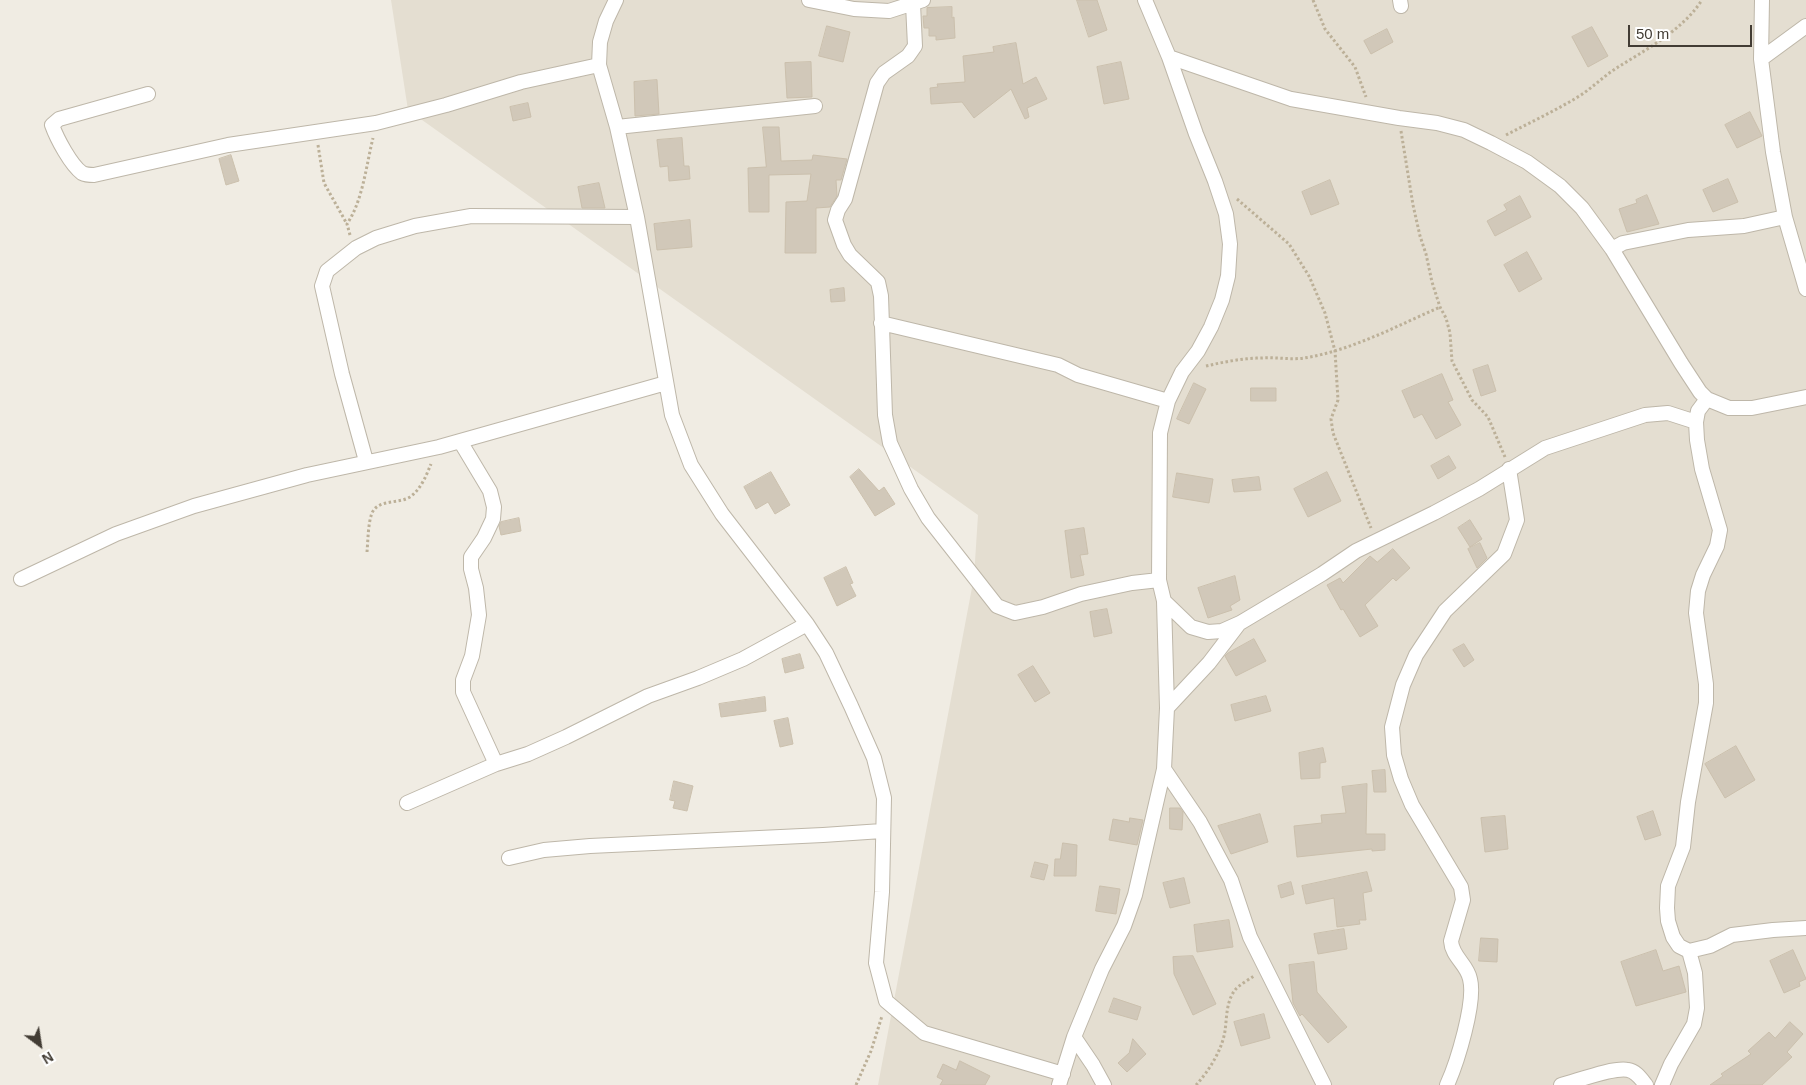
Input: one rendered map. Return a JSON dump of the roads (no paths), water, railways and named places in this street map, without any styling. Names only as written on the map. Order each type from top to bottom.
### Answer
[{"type":"street","points":[[616,0],[606,21],[600,42],[599,65],[617,127],[636,217],[672,415],[691,465],[722,514],[807,624],[826,653],[874,758],[884,798],[882,892],[876,963],[886,1001],[924,1033],[1061,1079],[1074,1037],[1102,969],[1124,926],[1135,895],[1164,770],[1167,708],[1164,601],[1159,580],[1160,433],[1168,401],[1182,372],[1198,351],[1211,327],[1228,276],[1230,244],[1226,214],[1145,0]]},
{"type":"street","points":[[809,0],[854,9],[889,11],[918,2],[915,46],[908,56],[884,73],[877,83],[846,199],[838,210],[835,220],[844,245],[850,255],[878,282],[881,296],[885,415],[890,443],[900,467],[928,518],[997,606],[1015,613],[1043,607],[1081,594],[1132,583],[1159,580]]},
{"type":"street","points":[[1762,0],[1761,59],[1773,152],[1785,218],[1806,288]]},
{"type":"street","points":[[1761,59],[1806,26]]},
{"type":"street","points":[[1168,57],[1291,99],[1446,125],[1464,130],[1527,162],[1560,186],[1582,208],[1612,249],[1680,363],[1707,399],[1729,408],[1752,408],[1806,397]]},
{"type":"street","points":[[148,94],[59,119],[52,125],[56,137],[77,168],[84,174],[94,176],[228,145],[376,123],[521,82],[599,65]]},
{"type":"street","points":[[617,127],[815,106]]},
{"type":"street","points":[[366,461],[342,374],[322,286],[327,271],[356,248],[376,238],[415,226],[471,216],[636,217]]},
{"type":"street","points":[[1612,249],[1623,243],[1688,230],[1744,226],[1785,218]]},
{"type":"street","points":[[881,323],[1058,365],[1078,375],[1168,401]]},
{"type":"street","points":[[22,579],[116,534],[194,506],[366,461],[439,448],[460,440],[666,384]]},
{"type":"street","points":[[1707,399],[1698,411],[1696,422],[1702,469],[1720,530],[1718,546],[1703,575],[1698,591],[1696,613],[1706,684],[1706,703],[1688,802],[1683,847],[1668,886],[1668,922],[1673,937],[1679,946],[1689,951],[1710,946],[1732,935],[1806,928]]},
{"type":"street","points":[[1164,601],[1191,627],[1208,632],[1222,631],[1240,623],[1376,540],[1434,514],[1479,489],[1545,448],[1645,415],[1668,413],[1696,422]]},
{"type":"street","points":[[460,440],[490,491],[494,507],[493,519],[484,538],[471,557],[471,569],[476,588],[479,615],[472,656],[463,686],[466,699],[496,764]]},
{"type":"street","points":[[1447,1085],[1455,1069],[1471,1007],[1470,978],[1452,947],[1463,900],[1462,887],[1421,820],[1401,779],[1394,754],[1392,726],[1402,685],[1416,654],[1445,611],[1504,554],[1517,520],[1509,469]]},
{"type":"street","points":[[1167,708],[1209,662],[1240,623]]},
{"type":"street","points":[[407,804],[496,764],[528,754],[566,737],[648,696],[743,659],[807,624]]},
{"type":"street","points":[[1164,770],[1200,822],[1231,880],[1250,937],[1264,968],[1324,1085]]},
{"type":"street","points":[[509,858],[544,850],[590,846],[823,836],[882,831]]},
{"type":"street","points":[[1662,1085],[1671,1064],[1694,1024],[1697,1008],[1695,973],[1689,951]]},
{"type":"street","points":[[1074,1037],[1094,1065],[1104,1085]]},
{"type":"street","points":[[1561,1085],[1629,1069],[1638,1075],[1646,1085]]}]
